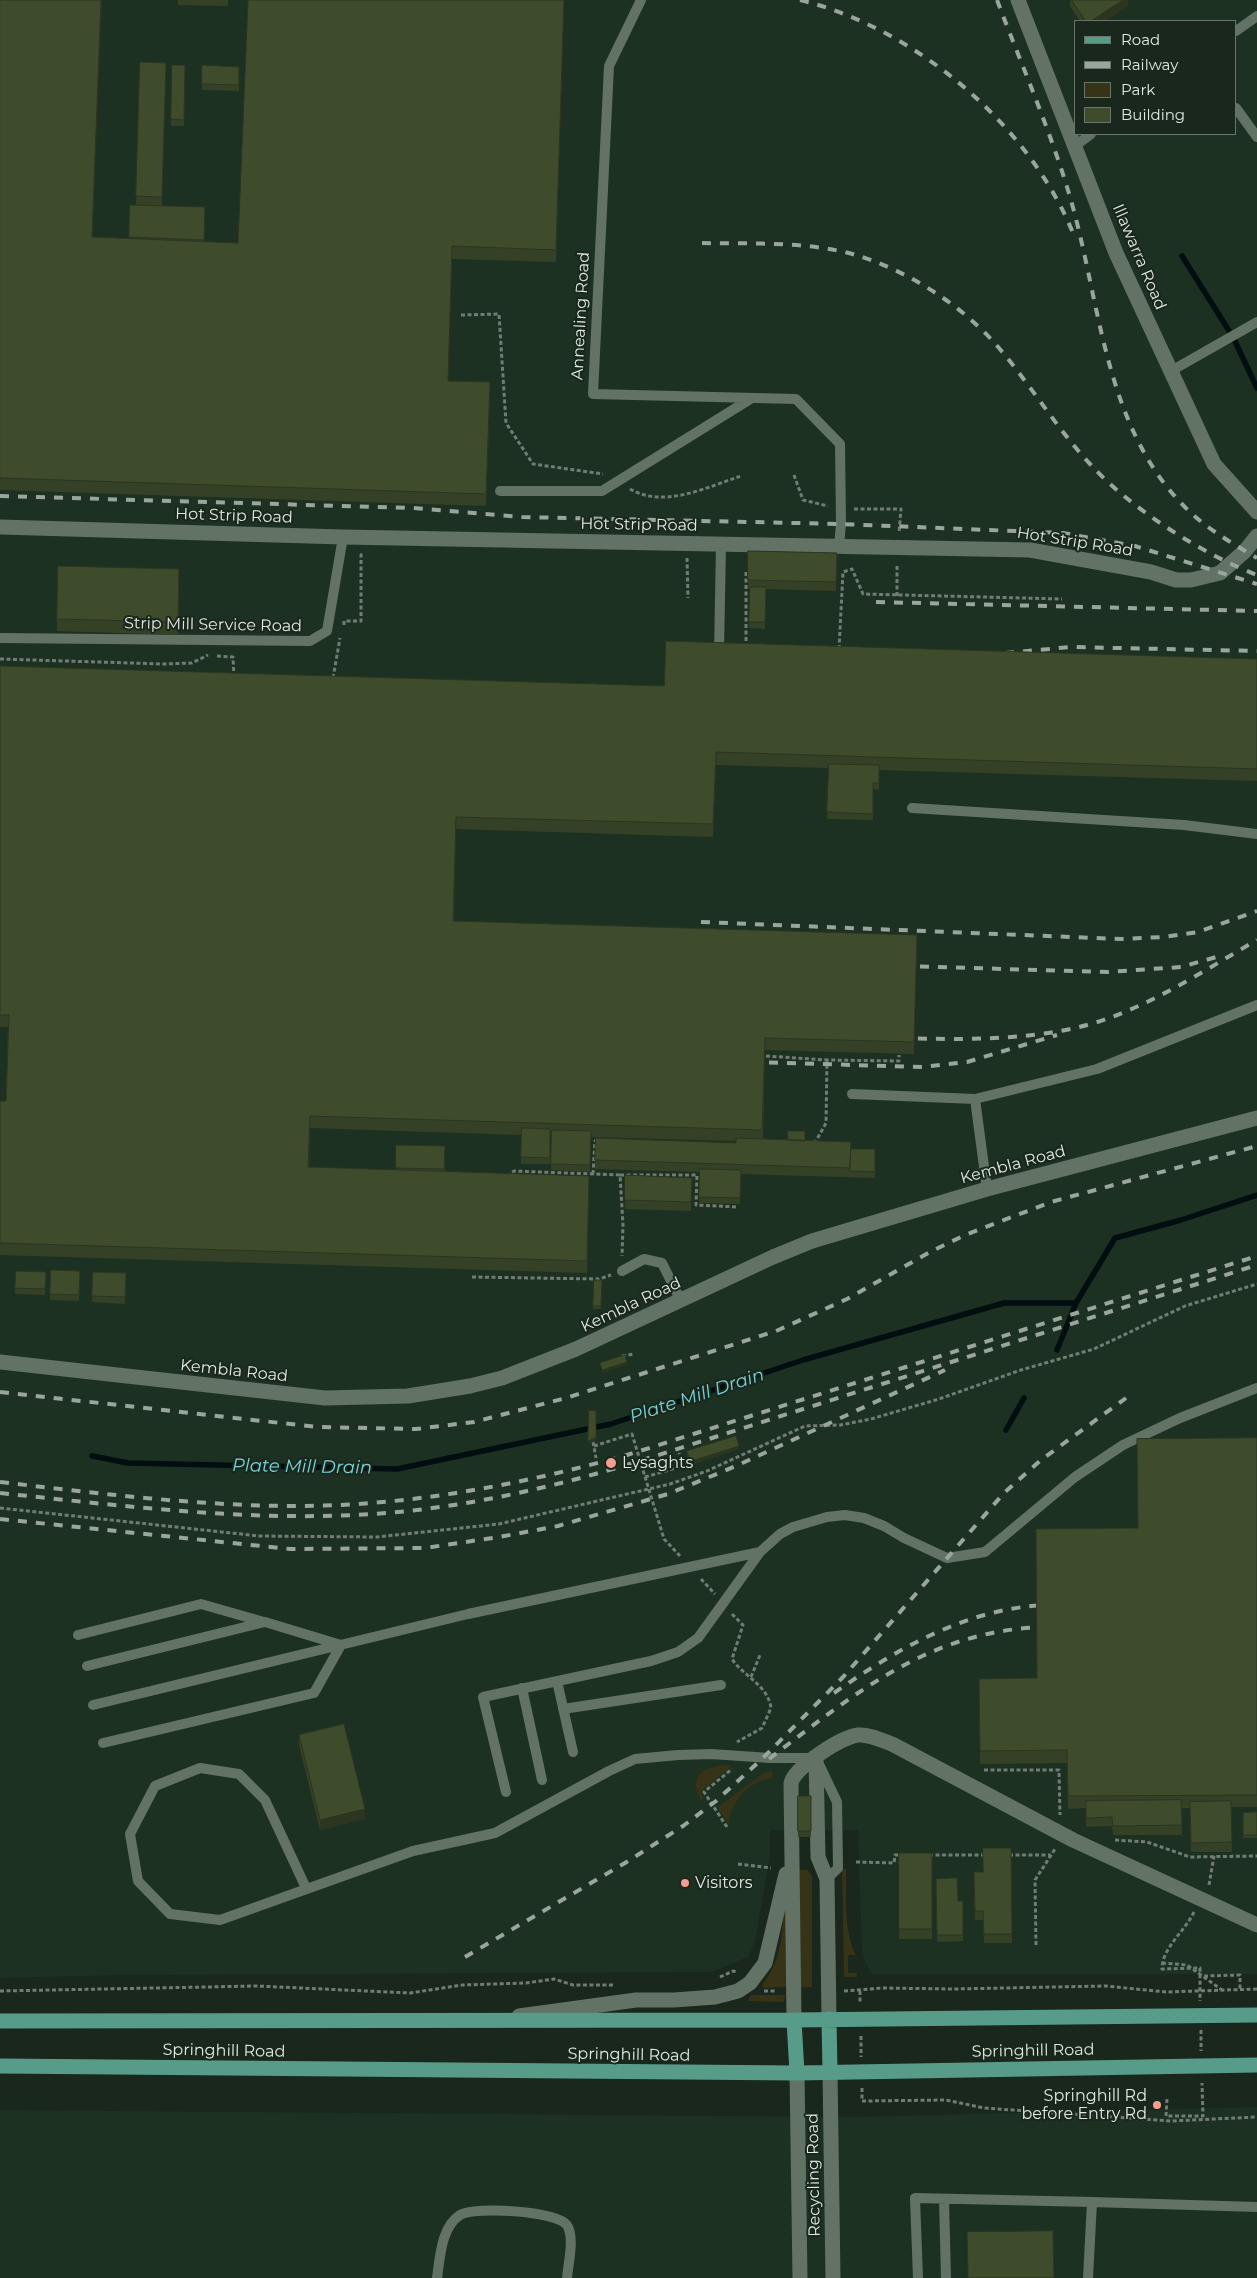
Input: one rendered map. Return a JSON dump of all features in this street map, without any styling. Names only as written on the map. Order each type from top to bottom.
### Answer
[{"type":"main road","name":"Springhill Road","points":[[0,2021],[794,2020],[1257,2015]]},
{"type":"main road","points":[[829,2019],[830,2072]]},
{"type":"main road","points":[[794,2020],[796,2073]]},
{"type":"main road","name":"Springhill Road","points":[[0,2066],[796,2073],[1257,2064]]},
{"type":"street","name":"Illawarra Road","points":[[1018,0],[1116,253],[1170,371],[1214,464],[1257,512]]},
{"type":"street","name":"Hot Strip Road","points":[[0,527],[343,537],[1030,550],[1151,572],[1176,580],[1191,580],[1220,573],[1257,536]]},
{"type":"street","name":"Kembla Road","points":[[0,1362],[325,1398],[408,1396],[470,1386],[502,1378],[576,1349],[773,1257],[812,1241],[987,1189],[1257,1118]]},
{"type":"street","points":[[794,2020],[790,1783],[795,1774],[816,1758],[839,1742],[857,1736],[875,1738],[892,1744],[1073,1840],[1257,1925]]},
{"type":"street","points":[[816,1758],[818,1857],[827,1879],[829,2019]]},
{"type":"street","points":[[791,1857],[818,1857]]},
{"type":"street","points":[[488,2020],[636,2000],[691,1999],[722,1996],[738,1991],[756,1977],[767,1956],[778,1903],[791,1857]]},
{"type":"street","name":"Recycling Road","points":[[830,2072],[833,2278]]},
{"type":"street","name":"Recycling Road","points":[[796,2073],[800,2278]]},
{"type":"lane","name":"Annealing Road","points":[[641,0],[609,66],[593,394],[796,399],[840,444],[839,546]]},
{"type":"lane","points":[[1237,30],[1257,16]]},
{"type":"lane","points":[[1237,109],[1257,138]]},
{"type":"lane","points":[[1074,146],[1090,135]]},
{"type":"lane","points":[[1170,371],[1257,322]]},
{"type":"lane","points":[[500,491],[602,491],[753,398]]},
{"type":"lane","name":"Strip Mill Service Road","points":[[0,638],[310,641],[327,631],[343,537]]},
{"type":"lane","points":[[719,653],[721,544]]},
{"type":"lane","points":[[912,808],[1184,826],[1257,834]]},
{"type":"lane","points":[[852,1094],[975,1099],[1097,1068],[1257,1005]]},
{"type":"lane","points":[[975,1099],[987,1189]]},
{"type":"lane","points":[[622,1271],[644,1259],[662,1263],[681,1301]]},
{"type":"lane","points":[[506,1792],[483,1697],[651,1662],[689,1646],[708,1627],[760,1552],[780,1534],[793,1527],[827,1517],[845,1515],[864,1518],[884,1526],[904,1538],[947,1558],[985,1552],[1075,1477],[1123,1445],[1165,1425],[1257,1388]]},
{"type":"lane","points":[[93,1705],[468,1614],[760,1552]]},
{"type":"lane","points":[[78,1635],[201,1604],[341,1645]]},
{"type":"lane","points":[[87,1666],[265,1622]]},
{"type":"lane","points":[[103,1743],[314,1693],[341,1645]]},
{"type":"lane","points":[[557,1681],[573,1752]]},
{"type":"lane","points":[[563,1709],[721,1685]]},
{"type":"lane","points":[[522,1688],[542,1780]]},
{"type":"lane","points":[[306,1888],[265,1800],[239,1774],[200,1768],[156,1786],[130,1834],[138,1881],[170,1914],[220,1920],[412,1851],[495,1832],[610,1771],[635,1760],[678,1755],[720,1754],[770,1758],[816,1758],[837,1802],[838,1868],[827,1879]]},
{"type":"lane","points":[[918,2278],[915,2198],[1257,2207]]},
{"type":"lane","points":[[944,2199],[946,2278]]},
{"type":"lane","points":[[1088,2278],[1092,2202]]},
{"type":"lane","points":[[437,2278],[442,2246],[452,2223],[460,2215],[488,2210],[550,2216],[561,2220],[567,2226],[570,2235],[567,2278]]},
{"type":"path","points":[[461,315],[499,314],[506,423],[533,464],[604,474],[610,478]]},
{"type":"path","points":[[794,475],[803,500],[840,509],[901,509],[896,596]]},
{"type":"path","points":[[624,486],[638,494],[671,498],[741,476]]},
{"type":"path","points":[[324,678],[334,678],[337,648],[344,622],[361,621],[361,555],[370,552]]},
{"type":"path","points":[[678,558],[687,558],[688,598]]},
{"type":"path","points":[[839,655],[843,572],[852,569],[863,594],[1062,599]]},
{"type":"path","points":[[746,572],[746,651]]},
{"type":"path","points":[[0,659],[164,664],[192,662],[208,655],[233,657],[234,677],[244,677]]},
{"type":"path","points":[[766,1056],[827,1060]]},
{"type":"path","points":[[593,1174],[594,1141],[603,1142]]},
{"type":"path","points":[[506,1177],[514,1171],[620,1175],[697,1175],[696,1205],[738,1207]]},
{"type":"path","points":[[472,1277],[599,1279],[622,1271],[623,1226],[620,1175]]},
{"type":"path","points":[[0,1508],[259,1536],[377,1537],[499,1524],[670,1484],[706,1471],[806,1426],[840,1425],[863,1421],[939,1399],[1021,1370],[1094,1349],[1185,1306],[1257,1284]]},
{"type":"path","points":[[621,1359],[622,1356],[634,1354]]},
{"type":"path","points":[[596,1458],[594,1444],[632,1434],[664,1539],[684,1560]]},
{"type":"path","points":[[645,1477],[683,1466],[679,1453]]},
{"type":"path","points":[[697,1575],[717,1596]]},
{"type":"path","points":[[730,1611],[743,1625],[732,1657],[735,1663],[751,1677],[770,1702],[771,1708],[766,1721],[758,1730],[737,1743]]},
{"type":"path","points":[[751,1677],[760,1655]]},
{"type":"path","points":[[727,1828],[704,1792],[732,1769],[736,1770],[736,1766]]},
{"type":"path","points":[[984,1770],[1059,1770],[1060,1815],[1067,1819]]},
{"type":"path","points":[[856,1862],[894,1863],[895,1855],[905,1855]]},
{"type":"path","points":[[924,1855],[993,1855]]},
{"type":"path","points":[[1002,1855],[1051,1855]]},
{"type":"path","points":[[738,1864],[771,1868]]},
{"type":"path","points":[[1162,1957],[1162,1969],[1200,1968],[1200,2006]]},
{"type":"path","points":[[1162,1963],[1187,1965],[1222,1990]]},
{"type":"path","points":[[716,1979],[733,1971],[741,1976]]},
{"type":"path","points":[[1200,1976],[1240,1976],[1240,1989]]},
{"type":"path","points":[[0,1990],[258,1986],[410,1994],[462,1985],[526,1983],[554,1979],[573,1984],[621,1985]]},
{"type":"path","points":[[850,1991],[882,1988],[953,1989],[1106,1986],[1166,1992],[1257,1989]]},
{"type":"path","points":[[758,1991],[785,1991]]},
{"type":"path","points":[[860,1991],[862,2101],[946,2100],[984,2108],[1166,2118],[1257,2117]]},
{"type":"path","points":[[1201,2026],[1202,2056]]},
{"type":"path","points":[[1166,2118],[1203,2116],[1202,2076]]},
{"type":"path","points":[[1166,2118],[1167,2099]]},
{"type":"shaded area","points":[[0,0],[1257,0],[1257,1974],[872,1974],[862,1950],[858,1830],[770,1830],[770,1855],[755,1941],[748,1957],[712,1972],[122,1975],[0,1978]]},
{"type":"shaded area","points":[[1257,2107],[1257,2278],[0,2278],[0,2110],[853,2117]]},
{"type":"green space","points":[[725,1765],[732,1766],[701,1791],[703,1800],[701,1801],[697,1792],[697,1779],[704,1771],[710,1768]]},
{"type":"green space","points":[[771,1771],[773,1773],[772,1778],[755,1784],[742,1794],[733,1808],[729,1825],[718,1807],[764,1773]]},
{"type":"green space","points":[[842,1869],[846,1869],[847,1924],[856,1955],[848,1955],[848,1973],[857,1973],[857,1977],[844,1977]]},
{"type":"green space","points":[[799,1870],[808,1870],[812,1877],[812,1987],[801,1987]]},
{"type":"green space","points":[[784,1902],[786,1987],[763,1988],[762,1985],[778,1956],[783,1925]]},
{"type":"green space","points":[[751,1995],[785,1995],[784,2002],[748,2001]]},
{"type":"building","points":[[0,0],[101,0],[92,237],[238,243],[248,0],[564,0],[556,250],[452,246],[448,381],[490,382],[486,494],[0,478]]},
{"type":"building","points":[[1072,0],[1123,0],[1093,20],[1085,20]]},
{"type":"building","points":[[140,62],[166,63],[162,197],[136,196]]},
{"type":"building","points":[[172,65],[185,65],[184,120],[171,119]]},
{"type":"building","points":[[202,65],[239,67],[239,85],[202,84]]},
{"type":"building","points":[[130,205],[205,207],[204,240],[129,237]]},
{"type":"building","points":[[748,551],[837,553],[836,582],[748,580]]},
{"type":"building","points":[[58,566],[179,569],[178,622],[57,619]]},
{"type":"building","points":[[750,587],[766,587],[765,622],[749,622]]},
{"type":"building","points":[[666,641],[1257,659],[1257,769],[716,752],[713,824],[456,817],[453,921],[917,935],[914,1042],[765,1038],[762,1130],[310,1116],[308,1167],[589,1176],[587,1261],[0,1243],[0,1101],[6,1101],[9,1015],[0,1015],[0,666],[664,686]]},
{"type":"building","points":[[829,764],[879,765],[879,783],[873,783],[873,814],[827,812]]},
{"type":"building","points":[[522,1128],[550,1129],[550,1158],[521,1157]]},
{"type":"building","points":[[552,1130],[591,1131],[590,1165],[551,1164]]},
{"type":"building","points":[[788,1131],[805,1131],[805,1141],[788,1140]]},
{"type":"building","points":[[596,1138],[736,1143],[736,1138],[851,1142],[850,1168],[595,1160]]},
{"type":"building","points":[[396,1145],[445,1146],[444,1169],[396,1168]]},
{"type":"building","points":[[851,1149],[875,1149],[875,1172],[850,1171]]},
{"type":"building","points":[[700,1169],[741,1170],[740,1198],[699,1197]]},
{"type":"building","points":[[625,1175],[692,1178],[691,1202],[625,1200]]},
{"type":"building","points":[[51,1270],[80,1271],[79,1295],[50,1294]]},
{"type":"building","points":[[16,1271],[46,1272],[45,1289],[15,1288]]},
{"type":"building","points":[[93,1272],[126,1273],[125,1297],[92,1296]]},
{"type":"building","points":[[594,1280],[602,1280],[601,1306],[593,1306]]},
{"type":"building","points":[[625,1355],[627,1362],[602,1370],[600,1363]]},
{"type":"building","points":[[589,1410],[596,1411],[596,1438],[588,1441]]},
{"type":"building","points":[[736,1436],[739,1446],[692,1461],[693,1466],[687,1468],[685,1462],[690,1461],[687,1451]]},
{"type":"building","points":[[1257,1438],[1257,1795],[1068,1796],[1067,1750],[980,1751],[979,1679],[1037,1678],[1036,1529],[1138,1528],[1137,1439]]},
{"type":"building","points":[[344,1724],[365,1809],[320,1820],[299,1735]]},
{"type":"building","points":[[798,1796],[811,1796],[811,1831],[798,1831]]},
{"type":"building","points":[[1181,1800],[1182,1825],[1113,1826],[1112,1817],[1086,1818],[1086,1801]]},
{"type":"building","points":[[1231,1801],[1232,1842],[1191,1843],[1190,1802]]},
{"type":"building","points":[[1257,1812],[1257,1835],[1243,1835],[1243,1813]]},
{"type":"building","points":[[983,1848],[1011,1848],[1012,1934],[984,1934],[983,1911],[975,1911],[974,1872],[983,1872]]},
{"type":"building","points":[[899,1853],[932,1853],[932,1929],[899,1929]]},
{"type":"building","points":[[957,1878],[958,1901],[963,1901],[963,1935],[937,1935],[936,1879]]},
{"type":"building","points":[[1053,2231],[1054,2278],[968,2278],[967,2232]]},
{"type":"waterway","points":[[1182,256],[1233,337],[1257,388]]},
{"type":"waterway","name":"Plate Mill Drain","points":[[92,1456],[128,1463],[397,1469],[611,1424],[803,1360],[1004,1303],[1076,1303],[1115,1238],[1181,1220],[1257,1195]]},
{"type":"waterway","points":[[1057,1350],[1076,1303]]},
{"type":"waterway","points":[[1006,1430],[1024,1398]]},
{"type":"railway","points":[[800,0],[843,14],[886,33],[927,58],[965,88],[1000,121],[1030,158],[1056,197],[1075,238]]},
{"type":"railway","points":[[997,0],[1043,117],[1067,187],[1078,227],[1106,353],[1118,394],[1134,433],[1154,470],[1181,503],[1207,526],[1257,558]]},
{"type":"railway","points":[[702,243],[780,244],[818,247],[874,261],[928,288],[945,299],[990,338],[1078,450],[1107,481],[1146,513],[1168,528],[1213,555],[1257,575]]},
{"type":"railway","points":[[0,496],[413,508],[522,517],[841,524],[1063,533],[1135,546],[1257,584]]},
{"type":"railway","points":[[876,602],[1257,611]]},
{"type":"railway","points":[[1005,653],[1071,647],[1257,651]]},
{"type":"railway","points":[[701,922],[1121,939],[1164,937],[1198,932],[1257,911]]},
{"type":"railway","points":[[900,1038],[980,1039],[1035,1035],[1088,1025],[1150,1001],[1257,940]]},
{"type":"railway","points":[[902,966],[1108,972],[1181,967],[1220,956]]},
{"type":"railway","points":[[751,1062],[923,1067],[967,1062],[1057,1035]]},
{"type":"railway","points":[[0,1392],[317,1427],[416,1429],[474,1422],[566,1398],[776,1331],[847,1299],[930,1252],[965,1235],[1051,1202],[1257,1146]]},
{"type":"railway","points":[[0,1482],[179,1501],[287,1506],[373,1503],[501,1485],[627,1455],[1257,1256]]},
{"type":"railway","points":[[0,1493],[187,1511],[280,1516],[374,1514],[471,1502],[567,1482],[630,1464],[1257,1265]]},
{"type":"railway","points":[[0,1519],[290,1549],[425,1548],[499,1537],[558,1526],[668,1494],[736,1466],[945,1370]]},
{"type":"railway","points":[[465,1957],[625,1863],[683,1826],[716,1801],[763,1758],[844,1676],[1004,1493],[1041,1460],[1126,1398]]},
{"type":"railway","points":[[834,1693],[884,1660],[936,1632],[992,1613],[1021,1607],[1051,1605]]},
{"type":"railway","points":[[769,1759],[866,1688],[899,1668],[933,1651],[969,1638],[1008,1630],[1050,1627]]},
{"type":"place","name":"Lysaghts","points":[[611,1463]]},
{"type":"place","name":"Visitors","points":[[685,1883]]},
{"type":"place","name":"Springhill Rd before Entry Rd","points":[[1157,2105]]}]
